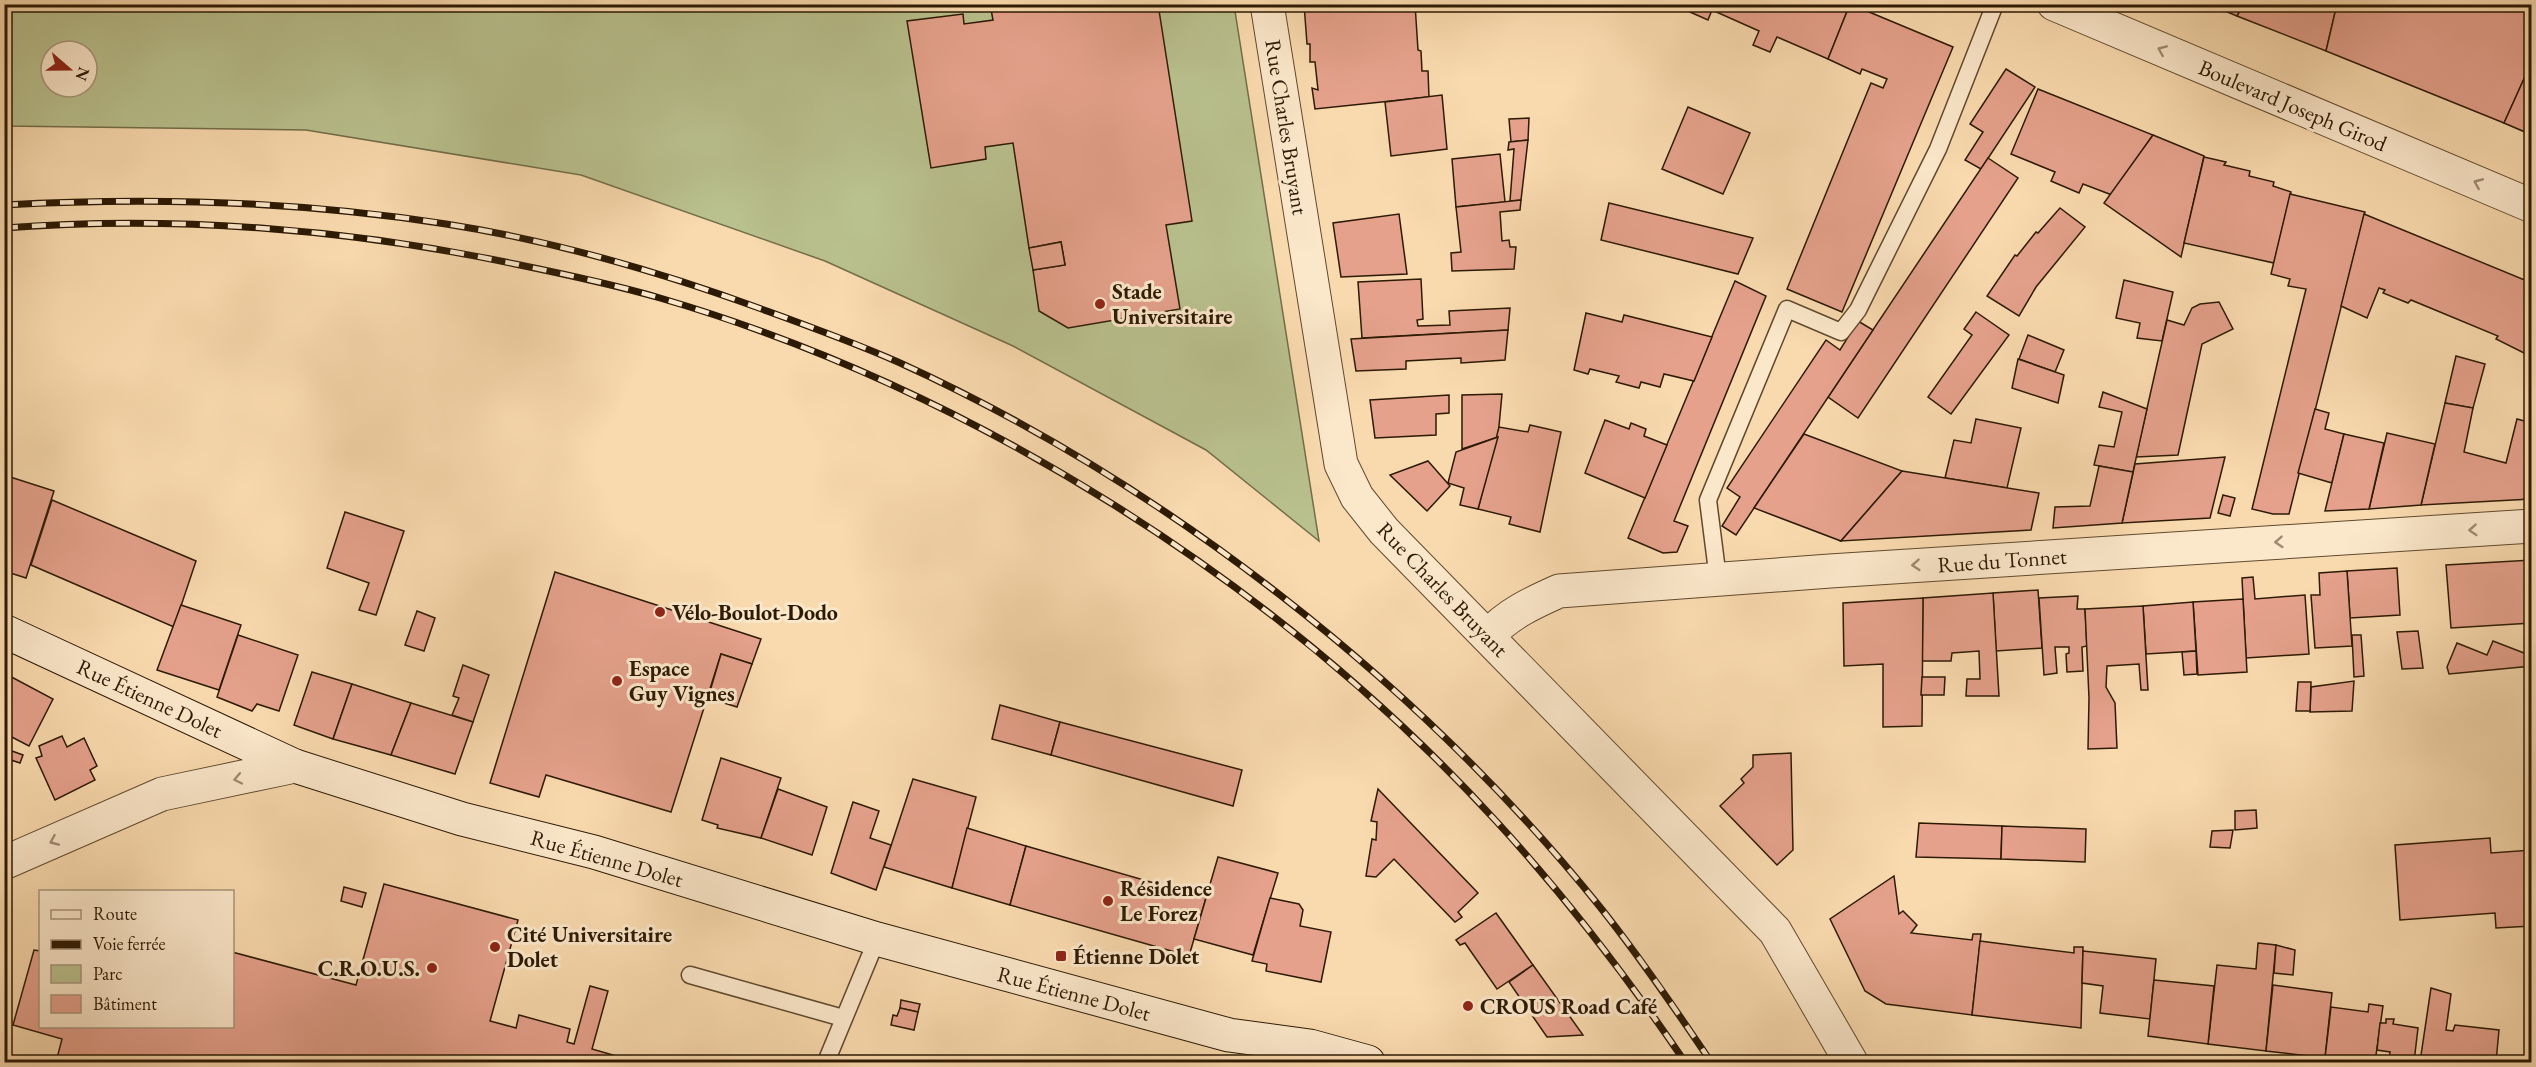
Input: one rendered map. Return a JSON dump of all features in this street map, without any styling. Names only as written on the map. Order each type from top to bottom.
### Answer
[{"type":"street","name":"Rue Charles Bruyant","points":[[1267,4],[1341,464],[1357,497],[1384,531],[1775,931],[1851,1062]]},
{"type":"street","name":"Boulevard Joseph Girod","points":[[2054,4],[2532,206]]},
{"type":"street","name":"Rue du Tonnet","points":[[1488,636],[1502,621],[1523,607],[1559,591],[1830,571],[2532,526]]},
{"type":"street","name":"Rue Étienne Dolet","points":[[4,631],[295,766],[462,819],[594,852],[877,939],[1228,1035],[1310,1046],[1368,1062]]},
{"type":"street","points":[[4,863],[162,794],[295,766]]},
{"type":"street","name":"Rue Étienne Dolet","points":[[1228,1035],[1272,1062]]},
{"type":"lane","points":[[1718,579],[1708,500],[1787,309],[1841,332],[1858,310],[1938,149],[1995,4]]},
{"type":"lane","points":[[826,1062],[877,939]]},
{"type":"lane","points":[[690,975],[843,1018]]},
{"type":"green space","name":"Stade Universitaire","points":[[4,5],[1234,5],[1319,541],[1206,450],[1013,346],[825,261],[581,175],[306,130],[5,126]]},
{"type":"building","points":[[990,4],[1158,4],[1192,221],[1166,225],[1180,309],[1068,328],[1039,311],[1033,270],[1065,265],[1061,242],[1029,248],[1013,143],[985,147],[986,159],[931,168],[907,21],[963,14],[964,24],[993,20]]},
{"type":"building","points":[[1304,4],[1415,4],[1418,50],[1421,51],[1422,71],[1428,71],[1429,97],[1315,109],[1312,88],[1318,90],[1315,62],[1310,62],[1310,44],[1307,44]]},
{"type":"building","points":[[1693,4],[1850,4],[1828,59],[1777,37],[1770,52],[1753,45],[1759,31],[1712,10],[1708,20],[1690,12]]},
{"type":"building","points":[[1850,4],[1953,47],[1842,312],[1787,289],[1871,83],[1883,88],[1887,79],[1862,69],[1860,74],[1828,59]]},
{"type":"building","points":[[2208,4],[2244,4],[2237,16]]},
{"type":"building","points":[[2244,4],[2337,4],[2326,51],[2237,16]]},
{"type":"building","points":[[2337,4],[2532,4],[2532,61],[2504,123],[2326,51]]},
{"type":"building","points":[[2532,61],[2532,135],[2504,123]]},
{"type":"building","points":[[2006,69],[2035,87],[1981,169],[1965,160],[1983,132],[1970,124]]},
{"type":"building","points":[[2038,89],[2153,135],[2112,195],[2083,184],[2079,193],[2051,181],[2055,172],[2011,154]]},
{"type":"building","points":[[1442,95],[1447,149],[1391,156],[1385,102]]},
{"type":"building","points":[[1688,107],[1750,133],[1723,194],[1662,169]]},
{"type":"building","points":[[1529,118],[1528,140],[1511,142],[1509,119]]},
{"type":"building","points":[[2153,135],[2204,156],[2181,257],[2104,203]]},
{"type":"building","points":[[1528,140],[1521,200],[1510,201],[1514,149],[1508,150],[1509,142]]},
{"type":"building","points":[[1500,154],[1505,202],[1456,207],[1452,159]]},
{"type":"building","points":[[2204,157],[2226,162],[2224,165],[2250,171],[2249,176],[2274,182],[2273,186],[2291,192],[2274,263],[2184,243]]},
{"type":"building","points":[[1988,158],[2018,178],[1858,418],[1828,397]]},
{"type":"building","points":[[2290,194],[2365,212],[2289,514],[2273,514],[2252,509],[2306,289],[2288,286],[2290,279],[2271,274]]},
{"type":"building","points":[[1521,200],[1520,210],[1500,212],[1502,241],[1509,240],[1510,247],[1516,247],[1514,269],[1452,271],[1451,253],[1461,252],[1456,207]]},
{"type":"building","points":[[1609,203],[1753,238],[1738,274],[1601,240]]},
{"type":"building","points":[[2060,208],[2085,227],[2036,287],[2019,316],[1987,296],[2015,255],[2017,256],[2036,232],[2038,233]]},
{"type":"building","points":[[1399,214],[1407,274],[1341,277],[1333,223]]},
{"type":"building","points":[[2364,214],[2532,283],[2532,357],[2496,339],[2498,336],[2411,300],[2408,303],[2383,293],[2385,290],[2379,288],[2367,318],[2341,306]]},
{"type":"building","points":[[1061,242],[1065,265],[1033,270],[1029,248]]},
{"type":"building","points":[[1421,279],[1423,319],[1417,320],[1418,326],[1450,325],[1449,311],[1510,308],[1508,330],[1362,338],[1358,282]]},
{"type":"building","points":[[2124,280],[2173,292],[2162,341],[2137,338],[2140,323],[2116,318]]},
{"type":"building","points":[[1735,281],[1766,296],[1674,521],[1688,526],[1677,552],[1663,553],[1628,538]]},
{"type":"building","points":[[2219,302],[2233,329],[2202,344],[2178,455],[2136,457],[2167,320],[2184,325],[2192,308],[2200,304]]},
{"type":"building","points":[[1976,312],[2009,335],[1951,414],[1928,397],[1972,335],[1964,329]]},
{"type":"building","points":[[1586,313],[1622,322],[1624,315],[1712,337],[1694,381],[1664,374],[1660,387],[1641,382],[1639,388],[1616,382],[1619,376],[1590,369],[1588,374],[1574,370]]},
{"type":"building","points":[[1858,321],[1873,330],[1736,535],[1722,526],[1740,497],[1727,488],[1826,340],[1840,350]]},
{"type":"building","points":[[1508,330],[1505,360],[1461,363],[1461,358],[1406,361],[1406,369],[1356,371],[1351,339]]},
{"type":"building","points":[[2028,335],[2064,350],[2055,372],[2019,359]]},
{"type":"building","points":[[2456,356],[2485,364],[2473,408],[2445,403]]},
{"type":"building","points":[[2018,359],[2064,375],[2058,403],[2012,388]]},
{"type":"building","points":[[2103,392],[2147,409],[2133,472],[2094,465],[2099,445],[2114,447],[2122,412],[2099,407]]},
{"type":"building","points":[[1502,394],[1498,437],[1462,449],[1462,395]]},
{"type":"building","points":[[1449,395],[1449,413],[1436,414],[1436,435],[1375,438],[1370,400]]},
{"type":"building","points":[[2445,403],[2473,408],[2464,452],[2506,463],[2517,419],[2532,423],[2531,499],[2421,505]]},
{"type":"building","points":[[2315,409],[2329,413],[2325,429],[2344,434],[2332,483],[2298,473]]},
{"type":"building","points":[[1976,419],[2021,428],[2007,488],[1945,478],[1954,440],[1971,443]]},
{"type":"building","points":[[1605,420],[1629,429],[1631,423],[1646,429],[1644,436],[1667,445],[1645,498],[1585,473]]},
{"type":"building","points":[[1530,425],[1561,432],[1540,532],[1509,524],[1511,517],[1478,509],[1499,427],[1528,432]]},
{"type":"building","points":[[2387,433],[2435,444],[2421,505],[2369,509]]},
{"type":"building","points":[[1804,434],[1902,471],[1841,541],[1754,508]]},
{"type":"building","points":[[2344,434],[2384,443],[2369,509],[2325,511]]},
{"type":"building","points":[[1498,437],[1478,509],[1460,505],[1464,488],[1448,483],[1456,452]]},
{"type":"building","points":[[2225,457],[2210,518],[2122,523],[2135,464]]},
{"type":"building","points":[[1428,461],[1450,486],[1427,511],[1390,475]]},
{"type":"building","points":[[2099,466],[2133,472],[2122,523],[2053,528],[2055,507],[2090,506]]},
{"type":"building","points":[[1902,471],[2039,493],[2031,530],[1841,541]]},
{"type":"building","points":[[4,475],[54,491],[26,578],[4,571]]},
{"type":"building","points":[[2223,495],[2235,498],[2230,516],[2218,513]]},
{"type":"building","points":[[52,500],[196,561],[174,627],[31,565]]},
{"type":"building","points":[[345,512],[404,531],[376,615],[359,610],[369,583],[327,568]]},
{"type":"building","points":[[2532,560],[2532,623],[2451,628],[2446,565]]},
{"type":"building","points":[[2397,568],[2400,615],[2350,618],[2347,571]]},
{"type":"building","points":[[2347,571],[2352,646],[2315,648],[2311,595],[2320,595],[2319,573]]},
{"type":"building","name":"Espace Guy Vignes","points":[[555,572],[761,639],[752,664],[721,654],[671,812],[546,775],[539,797],[490,783]]},
{"type":"building","points":[[2253,577],[2255,599],[2305,595],[2309,654],[2246,658],[2242,578]]},
{"type":"building","points":[[2038,590],[2042,648],[1996,651],[1993,593]]},
{"type":"building","points":[[1993,593],[1999,696],[1966,696],[1967,679],[1980,679],[1979,651],[1952,653],[1951,661],[1922,661],[1923,598]]},
{"type":"building","points":[[2078,596],[2077,609],[2085,609],[2087,646],[2082,647],[2083,671],[2067,672],[2066,654],[2069,653],[2069,647],[2055,647],[2057,673],[2044,675],[2039,598]]},
{"type":"building","points":[[1923,598],[1922,726],[1883,727],[1883,664],[1844,666],[1843,603]]},
{"type":"building","points":[[2243,599],[2247,672],[2198,675],[2193,602]]},
{"type":"building","points":[[2193,602],[2196,651],[2146,654],[2143,606]]},
{"type":"building","points":[[181,605],[241,625],[219,690],[157,670]]},
{"type":"building","points":[[2143,606],[2148,690],[2141,690],[2139,664],[2107,666],[2106,687],[2115,703],[2117,748],[2088,749],[2089,698],[2085,609]]},
{"type":"building","points":[[417,611],[435,618],[424,651],[405,645]]},
{"type":"building","points":[[2418,631],[2423,668],[2402,669],[2397,632]]},
{"type":"building","points":[[238,635],[298,655],[279,711],[257,704],[252,711],[217,697]]},
{"type":"building","points":[[2352,635],[2361,635],[2364,676],[2354,677]]},
{"type":"building","points":[[2531,638],[2532,666],[2449,674],[2447,667],[2457,643],[2487,655],[2493,641],[2524,653]]},
{"type":"building","points":[[2196,651],[2197,674],[2184,675],[2182,652]]},
{"type":"building","points":[[721,654],[752,664],[737,707],[708,698]]},
{"type":"building","points":[[463,665],[489,675],[473,722],[452,715],[459,698],[453,696]]},
{"type":"building","points":[[312,672],[352,684],[333,739],[294,725]]},
{"type":"building","points":[[4,673],[53,699],[29,746],[4,733]]},
{"type":"building","points":[[1922,677],[1945,677],[1944,695],[1921,695]]},
{"type":"building","points":[[2354,681],[2352,711],[2310,712],[2311,687]]},
{"type":"building","points":[[2298,682],[2311,682],[2310,711],[2296,711]]},
{"type":"building","points":[[352,684],[411,703],[391,755],[333,739]]},
{"type":"building","points":[[411,703],[473,722],[455,774],[391,755]]},
{"type":"building","points":[[1000,705],[1060,722],[1051,755],[992,739]]},
{"type":"building","points":[[1060,722],[1242,770],[1233,806],[1051,755]]},
{"type":"building","points":[[62,736],[67,747],[84,738],[97,766],[90,770],[95,780],[55,800],[36,758],[42,756],[39,746]]},
{"type":"building","points":[[12,751],[23,755],[20,763],[8,759]]},
{"type":"building","points":[[1791,753],[1793,850],[1777,865],[1720,806],[1744,783],[1741,779],[1753,767],[1753,755]]},
{"type":"building","points":[[721,758],[781,778],[761,838],[717,828],[718,825],[702,820]]},
{"type":"building","points":[[913,779],[976,797],[952,888],[884,867]]},
{"type":"building","points":[[778,789],[827,807],[812,855],[761,838]]},
{"type":"building","points":[[1378,789],[1478,893],[1458,912],[1462,917],[1455,922],[1394,859],[1376,877],[1366,876],[1372,839],[1376,840],[1377,822],[1371,821]]},
{"type":"building","points":[[853,802],[879,811],[870,838],[891,845],[876,890],[831,873]]},
{"type":"building","points":[[2256,810],[2257,828],[2235,830],[2235,811]]},
{"type":"building","points":[[1919,823],[2002,826],[2001,859],[1916,857]]},
{"type":"building","points":[[2002,826],[2086,829],[2085,862],[2001,859]]},
{"type":"building","points":[[967,828],[1026,846],[1010,905],[952,888]]},
{"type":"building","points":[[2233,830],[2230,848],[2210,847],[2212,831]]},
{"type":"building","points":[[2490,838],[2491,853],[2532,850],[2532,926],[2496,928],[2495,913],[2400,920],[2395,845]]},
{"type":"building","name":"Résidence Le Forez","points":[[1026,846],[1206,898],[1189,956],[1010,905]]},
{"type":"building","points":[[1218,857],[1278,873],[1253,955],[1194,939]]},
{"type":"building","points":[[1894,876],[1899,914],[1903,911],[1917,925],[1911,933],[1972,940],[1973,934],[1981,934],[1972,1015],[1886,1004],[1865,991],[1830,919]]},
{"type":"building","name":"C.R.O.U.S.","points":[[384,884],[518,920],[490,1021],[516,1028],[519,1015],[570,1029],[567,1042],[574,1044],[590,986],[608,991],[592,1049],[637,1062],[56,1062],[62,1039],[13,1025],[34,950],[39,951],[39,1028],[234,1028],[234,953],[356,985]]},
{"type":"building","points":[[344,887],[366,893],[362,907],[341,901]]},
{"type":"building","points":[[1270,898],[1299,904],[1303,910],[1300,926],[1331,932],[1321,982],[1266,971],[1267,964],[1252,961]]},
{"type":"building","points":[[1496,913],[1533,965],[1497,989],[1465,943],[1460,945],[1456,940]]},
{"type":"building","points":[[1980,941],[2074,953],[2074,947],[2083,947],[2081,1028],[1972,1015]]},
{"type":"building","points":[[2258,943],[2276,945],[2266,1051],[2208,1044],[2217,965],[2256,969]]},
{"type":"building","points":[[2276,945],[2295,950],[2293,975],[2274,973]]},
{"type":"building","points":[[2083,951],[2156,959],[2150,1019],[2100,1013],[2103,986],[2082,983]]},
{"type":"building","points":[[1533,965],[1583,1035],[1547,1037],[1509,982]]},
{"type":"building","points":[[2154,980],[2214,986],[2208,1044],[2148,1036]]},
{"type":"building","points":[[2273,985],[2332,993],[2325,1058],[2266,1051]]},
{"type":"building","points":[[2431,988],[2451,994],[2446,1030],[2453,1031],[2455,1025],[2499,1030],[2496,1062],[2420,1062]]},
{"type":"building","points":[[901,1000],[920,1004],[918,1012],[900,1008]]},
{"type":"building","points":[[2369,1004],[2383,1006],[2375,1062],[2325,1058],[2331,1007],[2368,1012]]},
{"type":"building","points":[[900,1008],[918,1012],[914,1030],[891,1025],[893,1015],[897,1016]]},
{"type":"building","points":[[2386,1019],[2394,1019],[2393,1024],[2418,1028],[2414,1062],[2389,1062],[2390,1052],[2377,1050],[2380,1023],[2386,1023]]},
{"type":"railway","points":[[4,205],[170,201],[281,206],[391,216],[528,239],[649,271],[783,317],[898,362],[996,411],[1093,466],[1188,528],[1280,595],[1368,667],[1451,743],[1528,824],[1615,926],[1711,1062]]},
{"type":"railway","points":[[4,228],[68,224],[196,224],[325,234],[453,252],[570,275],[660,298],[776,337],[891,384],[1003,440],[1112,504],[1217,574],[1317,651],[1410,734],[1522,849],[1595,938],[1685,1062]]},
{"type":"place","name":"Stade Universitaire","points":[[1100,304]]},
{"type":"place","name":"Vélo-Boulot-Dodo","points":[[660,612]]},
{"type":"place","name":"Espace Guy Vignes","points":[[617,681]]},
{"type":"place","name":"Résidence Le Forez","points":[[1108,901]]},
{"type":"place","name":"Cité Universitaire Dolet","points":[[495,947]]},
{"type":"place","name":"Étienne Dolet","points":[[1061,956]]},
{"type":"place","name":"C.R.O.U.S.","points":[[432,968]]},
{"type":"place","name":"CROUS Road Café","points":[[1468,1006]]}]
